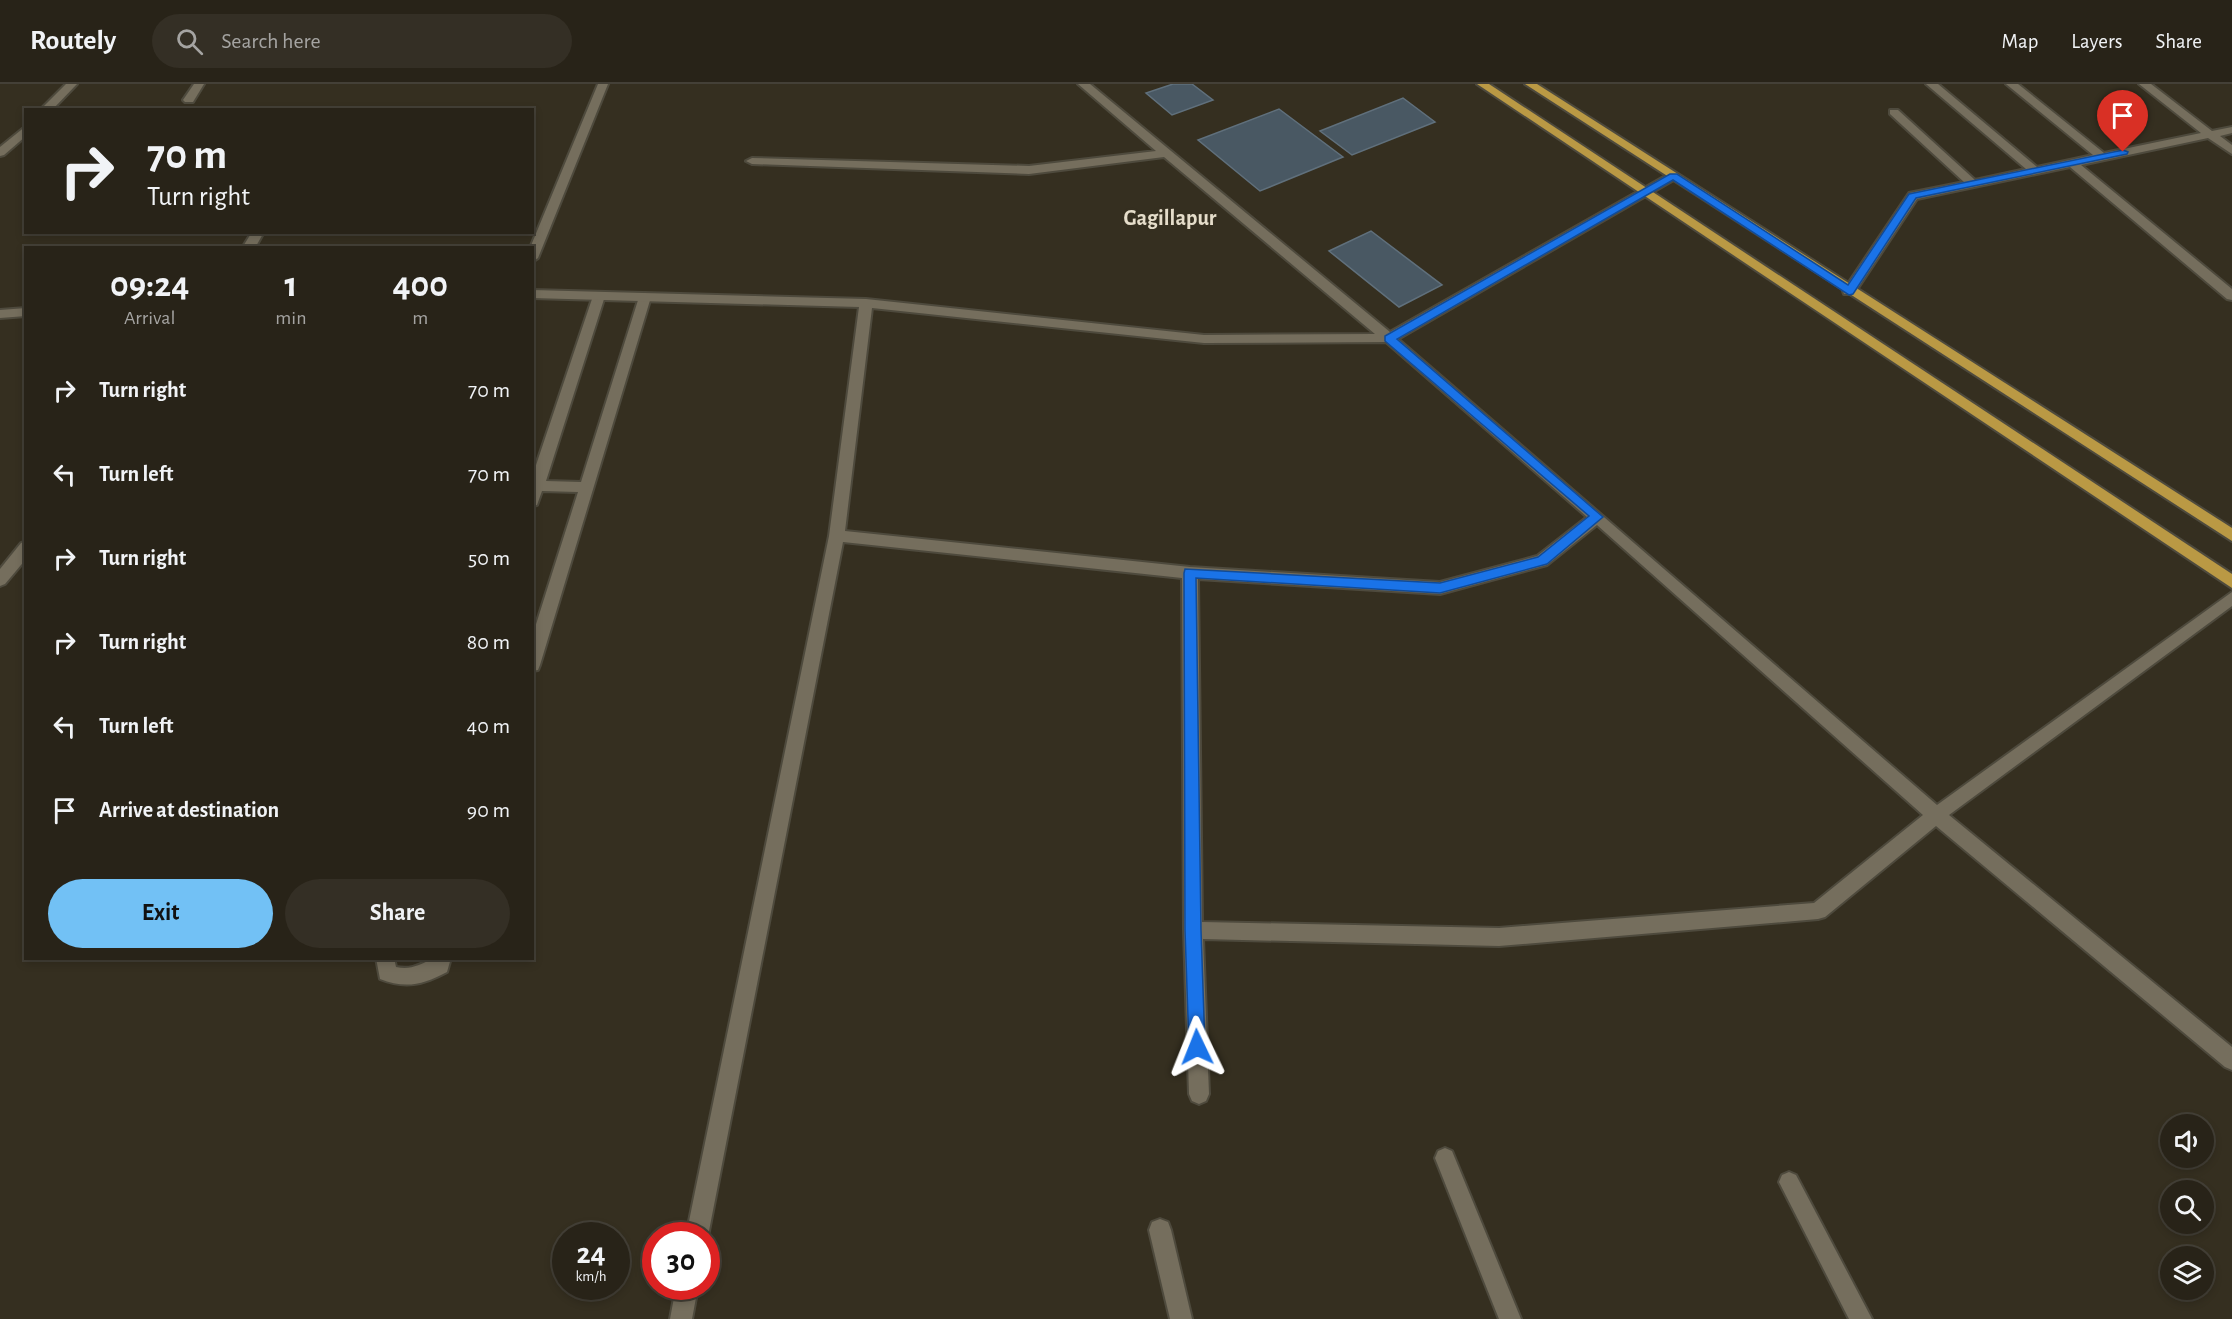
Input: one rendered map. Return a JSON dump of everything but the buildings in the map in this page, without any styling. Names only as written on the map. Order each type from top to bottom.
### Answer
[{"type":"highway","points":[[1482,84],[2232,582]]},
{"type":"highway","points":[[1530,84],[2232,535]]},
{"type":"street","points":[[47,108],[72,84]]},
{"type":"street","points":[[189,100],[199,84]]},
{"type":"street","points":[[534,253],[603,84]]},
{"type":"street","points":[[1083,84],[1389,338],[1936,815],[2232,1060]]},
{"type":"street","points":[[1931,84],[2035,171]]},
{"type":"street","points":[[2011,84],[2102,157]]},
{"type":"street","points":[[2144,84],[2232,151]]},
{"type":"street","points":[[1894,112],[1972,183]]},
{"type":"street","points":[[1849,291],[1913,196],[2232,130]]},
{"type":"street","points":[[0,153],[24,131]]},
{"type":"street","points":[[752,160],[1029,170],[1166,153]]},
{"type":"street","points":[[2072,163],[2232,296]]},
{"type":"street","points":[[534,294],[866,303],[1204,339],[1389,338],[1673,176]]},
{"type":"street","points":[[587,487],[535,494],[599,296]]},
{"type":"street","points":[[534,659],[645,297]]},
{"type":"street","points":[[700,1222],[837,536],[866,303]]},
{"type":"street","points":[[0,314],[24,312]]},
{"type":"street","points":[[837,536],[1190,573],[1440,588],[1542,561],[1597,517]]},
{"type":"street","points":[[0,580],[24,550]]},
{"type":"street","points":[[1190,573],[1193,930],[1199,1094]]},
{"type":"street","points":[[1193,930],[1498,937],[1818,911],[1936,815],[2232,598]]},
{"type":"street","points":[[386,960],[387,973],[401,978],[423,976],[440,966],[442,960]]},
{"type":"street","points":[[1445,1158],[1510,1319]]},
{"type":"street","points":[[1789,1182],[1861,1319]]},
{"type":"street","points":[[1160,1230],[1181,1319]]},
{"type":"street","points":[[681,1319],[685,1300]]},
{"type":"district","name":"Gagillapur","points":[[1170,217]]},
{"type":"route","points":[[1197,1047],[1193,930],[1190,573],[1440,588],[1542,561],[1597,517],[1389,338],[1673,176],[1849,291],[1913,196],[2123,152]]}]
